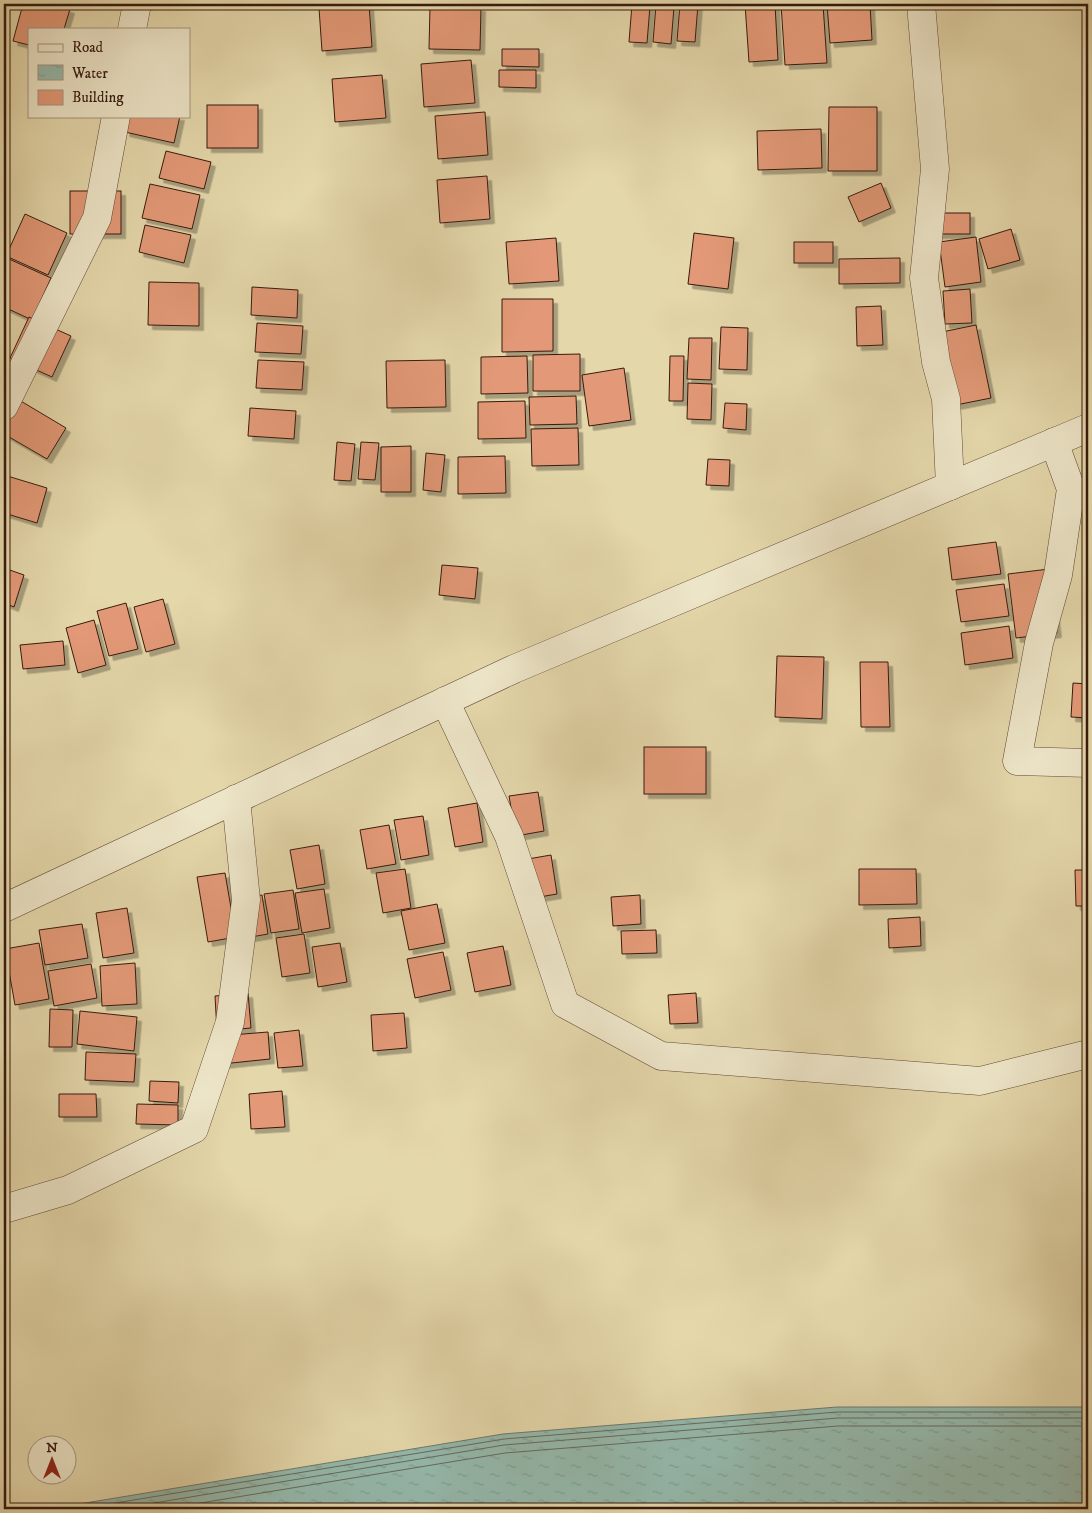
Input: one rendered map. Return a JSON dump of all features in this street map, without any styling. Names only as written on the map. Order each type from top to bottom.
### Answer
[{"type":"street","points":[[132,28],[136,4]]},
{"type":"street","points":[[921,4],[935,169],[924,278],[936,362],[946,399],[950,486]]},
{"type":"street","points":[[4,406],[97,218],[116,118]]},
{"type":"street","points":[[4,908],[514,669],[1088,428]]},
{"type":"street","points":[[1054,442],[1072,489],[1058,575],[1039,643],[1017,761],[1088,763]]},
{"type":"street","points":[[445,701],[509,836],[565,1004],[661,1056],[980,1080],[1088,1054]]},
{"type":"street","points":[[4,1209],[68,1190],[194,1129],[230,1022],[246,900],[236,799]]},
{"type":"water","points":[[837,1407],[1088,1407],[1088,1509],[49,1509],[503,1434]]},
{"type":"building","points":[[23,4],[52,4],[70,9],[64,28],[28,28],[28,45],[13,41]]},
{"type":"building","points":[[369,4],[372,47],[322,51],[319,8]]},
{"type":"building","points":[[632,4],[650,6],[647,43],[629,42]]},
{"type":"building","points":[[680,4],[698,4],[695,42],[677,41]]},
{"type":"building","points":[[745,4],[775,4],[778,60],[749,62]]},
{"type":"building","points":[[781,4],[823,4],[827,63],[785,65]]},
{"type":"building","points":[[827,4],[870,4],[872,40],[830,43]]},
{"type":"building","points":[[656,5],[674,7],[671,44],[653,42]]},
{"type":"building","points":[[430,6],[481,7],[480,50],[429,49]]},
{"type":"building","points":[[502,49],[539,49],[539,67],[502,66]]},
{"type":"building","points":[[471,60],[475,103],[424,107],[421,64]]},
{"type":"building","points":[[499,70],[536,70],[536,88],[499,87]]},
{"type":"building","points":[[382,75],[386,118],[335,122],[332,79]]},
{"type":"building","points":[[207,105],[258,105],[258,148],[207,148]]},
{"type":"building","points":[[829,107],[877,107],[877,171],[828,171]]},
{"type":"building","points":[[485,112],[488,155],[438,159],[435,116]]},
{"type":"building","points":[[128,118],[180,118],[174,143],[125,132]]},
{"type":"building","points":[[821,129],[822,168],[758,170],[757,131]]},
{"type":"building","points":[[166,151],[211,162],[204,189],[159,178]]},
{"type":"building","points":[[487,176],[490,219],[440,223],[437,180]]},
{"type":"building","points":[[881,183],[891,208],[859,222],[848,197]]},
{"type":"building","points":[[150,184],[200,195],[192,229],[142,218]]},
{"type":"building","points":[[70,191],[121,191],[121,234],[70,234]]},
{"type":"building","points":[[934,213],[970,213],[970,234],[934,234]]},
{"type":"building","points":[[25,214],[67,233],[48,275],[6,256]]},
{"type":"building","points":[[145,225],[191,235],[184,263],[139,252]]},
{"type":"building","points":[[1011,229],[1020,260],[988,269],[979,239]]},
{"type":"building","points":[[694,233],[734,238],[728,289],[688,284]]},
{"type":"building","points":[[976,237],[981,282],[945,287],[939,242]]},
{"type":"building","points":[[556,238],[559,281],[509,284],[506,242]]},
{"type":"building","points":[[794,242],[833,242],[833,263],[794,263]]},
{"type":"building","points":[[900,258],[900,283],[839,284],[839,259]]},
{"type":"building","points":[[9,259],[51,278],[32,320],[4,307],[4,270]]},
{"type":"building","points":[[149,282],[199,283],[199,326],[148,325]]},
{"type":"building","points":[[252,287],[298,290],[297,318],[251,315]]},
{"type":"building","points":[[970,289],[972,323],[945,324],[943,291]]},
{"type":"building","points":[[502,299],[553,299],[553,351],[502,352]]},
{"type":"building","points":[[881,306],[883,345],[857,346],[856,307]]},
{"type":"building","points":[[29,317],[71,336],[52,377],[10,358]]},
{"type":"building","points":[[257,323],[303,326],[301,354],[255,352]]},
{"type":"building","points":[[976,325],[991,398],[951,406],[937,333]]},
{"type":"building","points":[[721,327],[748,328],[747,370],[719,369]]},
{"type":"building","points":[[689,338],[712,338],[711,380],[687,379]]},
{"type":"building","points":[[580,354],[580,391],[533,391],[533,355]]},
{"type":"building","points":[[527,356],[528,393],[481,394],[481,357]]},
{"type":"building","points":[[670,356],[684,356],[683,401],[669,401]]},
{"type":"building","points":[[258,360],[304,362],[302,390],[256,388]]},
{"type":"building","points":[[445,360],[446,407],[387,408],[386,361]]},
{"type":"building","points":[[624,368],[631,420],[589,426],[582,375]]},
{"type":"building","points":[[688,383],[712,384],[711,420],[687,419]]},
{"type":"building","points":[[4,391],[66,428],[47,459],[4,434]]},
{"type":"building","points":[[576,396],[577,424],[530,425],[529,397]]},
{"type":"building","points":[[525,401],[526,438],[478,439],[478,402]]},
{"type":"building","points":[[725,403],[747,404],[746,430],[723,428]]},
{"type":"building","points":[[250,408],[296,411],[294,439],[248,436]]},
{"type":"building","points":[[578,428],[579,465],[532,466],[531,429]]},
{"type":"building","points":[[337,442],[355,444],[351,481],[334,480]]},
{"type":"building","points":[[361,442],[379,443],[375,480],[358,479]]},
{"type":"building","points":[[411,446],[411,492],[381,492],[381,447]]},
{"type":"building","points":[[426,453],[445,455],[441,492],[423,490]]},
{"type":"building","points":[[505,456],[506,493],[458,494],[458,457]]},
{"type":"building","points":[[708,459],[730,460],[729,486],[706,485]]},
{"type":"building","points":[[4,475],[47,488],[37,523],[4,513]]},
{"type":"building","points":[[996,542],[1001,574],[952,580],[948,548]]},
{"type":"building","points":[[442,565],[478,568],[475,599],[439,595]]},
{"type":"building","points":[[4,568],[24,575],[14,607],[4,603]]},
{"type":"building","points":[[1049,569],[1057,633],[1016,638],[1008,574]]},
{"type":"building","points":[[1004,584],[1009,616],[961,622],[956,590]]},
{"type":"building","points":[[163,599],[175,644],[146,652],[134,607]]},
{"type":"building","points":[[126,603],[138,649],[109,656],[97,611]]},
{"type":"building","points":[[94,620],[106,665],[78,673],[66,628]]},
{"type":"building","points":[[1009,626],[1013,658],[965,665],[961,633]]},
{"type":"building","points":[[63,641],[65,665],[23,669],[20,645]]},
{"type":"building","points":[[777,656],[824,657],[822,719],[775,717]]},
{"type":"building","points":[[860,662],[888,662],[890,727],[861,727]]},
{"type":"building","points":[[1073,683],[1088,684],[1088,718],[1071,717]]},
{"type":"building","points":[[644,747],[706,747],[706,794],[644,794]]},
{"type":"building","points":[[538,792],[544,831],[516,836],[509,796]]},
{"type":"building","points":[[477,803],[483,842],[455,847],[448,808]]},
{"type":"building","points":[[423,816],[429,855],[401,860],[394,820]]},
{"type":"building","points":[[389,825],[396,864],[367,869],[360,830]]},
{"type":"building","points":[[319,845],[325,884],[297,889],[290,850]]},
{"type":"building","points":[[551,855],[557,894],[528,899],[522,860]]},
{"type":"building","points":[[405,869],[411,908],[383,913],[376,873]]},
{"type":"building","points":[[859,869],[916,869],[917,904],[859,905]]},
{"type":"building","points":[[1075,870],[1088,870],[1088,906],[1076,906]]},
{"type":"building","points":[[225,873],[236,937],[208,942],[197,877]]},
{"type":"building","points":[[324,889],[330,928],[302,933],[295,893]]},
{"type":"building","points":[[293,890],[299,929],[271,933],[264,894]]},
{"type":"building","points":[[262,895],[268,934],[240,939],[233,899]]},
{"type":"building","points":[[640,895],[641,924],[613,926],[611,897]]},
{"type":"building","points":[[437,904],[445,943],[409,950],[401,911]]},
{"type":"building","points":[[127,908],[134,953],[103,958],[96,913]]},
{"type":"building","points":[[920,917],[921,946],[889,948],[888,919]]},
{"type":"building","points":[[82,924],[88,958],[45,965],[39,930]]},
{"type":"building","points":[[656,930],[657,953],[622,954],[621,931]]},
{"type":"building","points":[[304,934],[310,973],[282,977],[276,938]]},
{"type":"building","points":[[39,943],[49,999],[15,1005],[5,949]]},
{"type":"building","points":[[340,943],[347,982],[318,987],[312,947]]},
{"type":"building","points":[[503,946],[511,985],[475,992],[467,953]]},
{"type":"building","points":[[443,952],[451,990],[415,998],[407,959]]},
{"type":"building","points":[[135,963],[137,1004],[102,1006],[100,966]]},
{"type":"building","points":[[91,964],[97,998],[54,1006],[48,971]]},
{"type":"building","points":[[248,993],[251,1028],[217,1031],[215,996]]},
{"type":"building","points":[[696,993],[698,1023],[670,1024],[668,995]]},
{"type":"building","points":[[50,1009],[73,1010],[72,1047],[49,1047]]},
{"type":"building","points":[[80,1011],[137,1017],[134,1051],[77,1044]]},
{"type":"building","points":[[404,1013],[407,1048],[373,1051],[371,1015]]},
{"type":"building","points":[[299,1030],[303,1066],[278,1068],[274,1033]]},
{"type":"building","points":[[268,1032],[270,1059],[222,1064],[219,1036]]},
{"type":"building","points":[[86,1052],[136,1054],[134,1082],[85,1080]]},
{"type":"building","points":[[150,1081],[179,1082],[178,1103],[149,1101]]},
{"type":"building","points":[[282,1091],[285,1127],[251,1129],[249,1094]]},
{"type":"building","points":[[59,1094],[96,1094],[97,1117],[59,1117]]},
{"type":"building","points":[[137,1104],[178,1105],[178,1125],[136,1124]]}]
